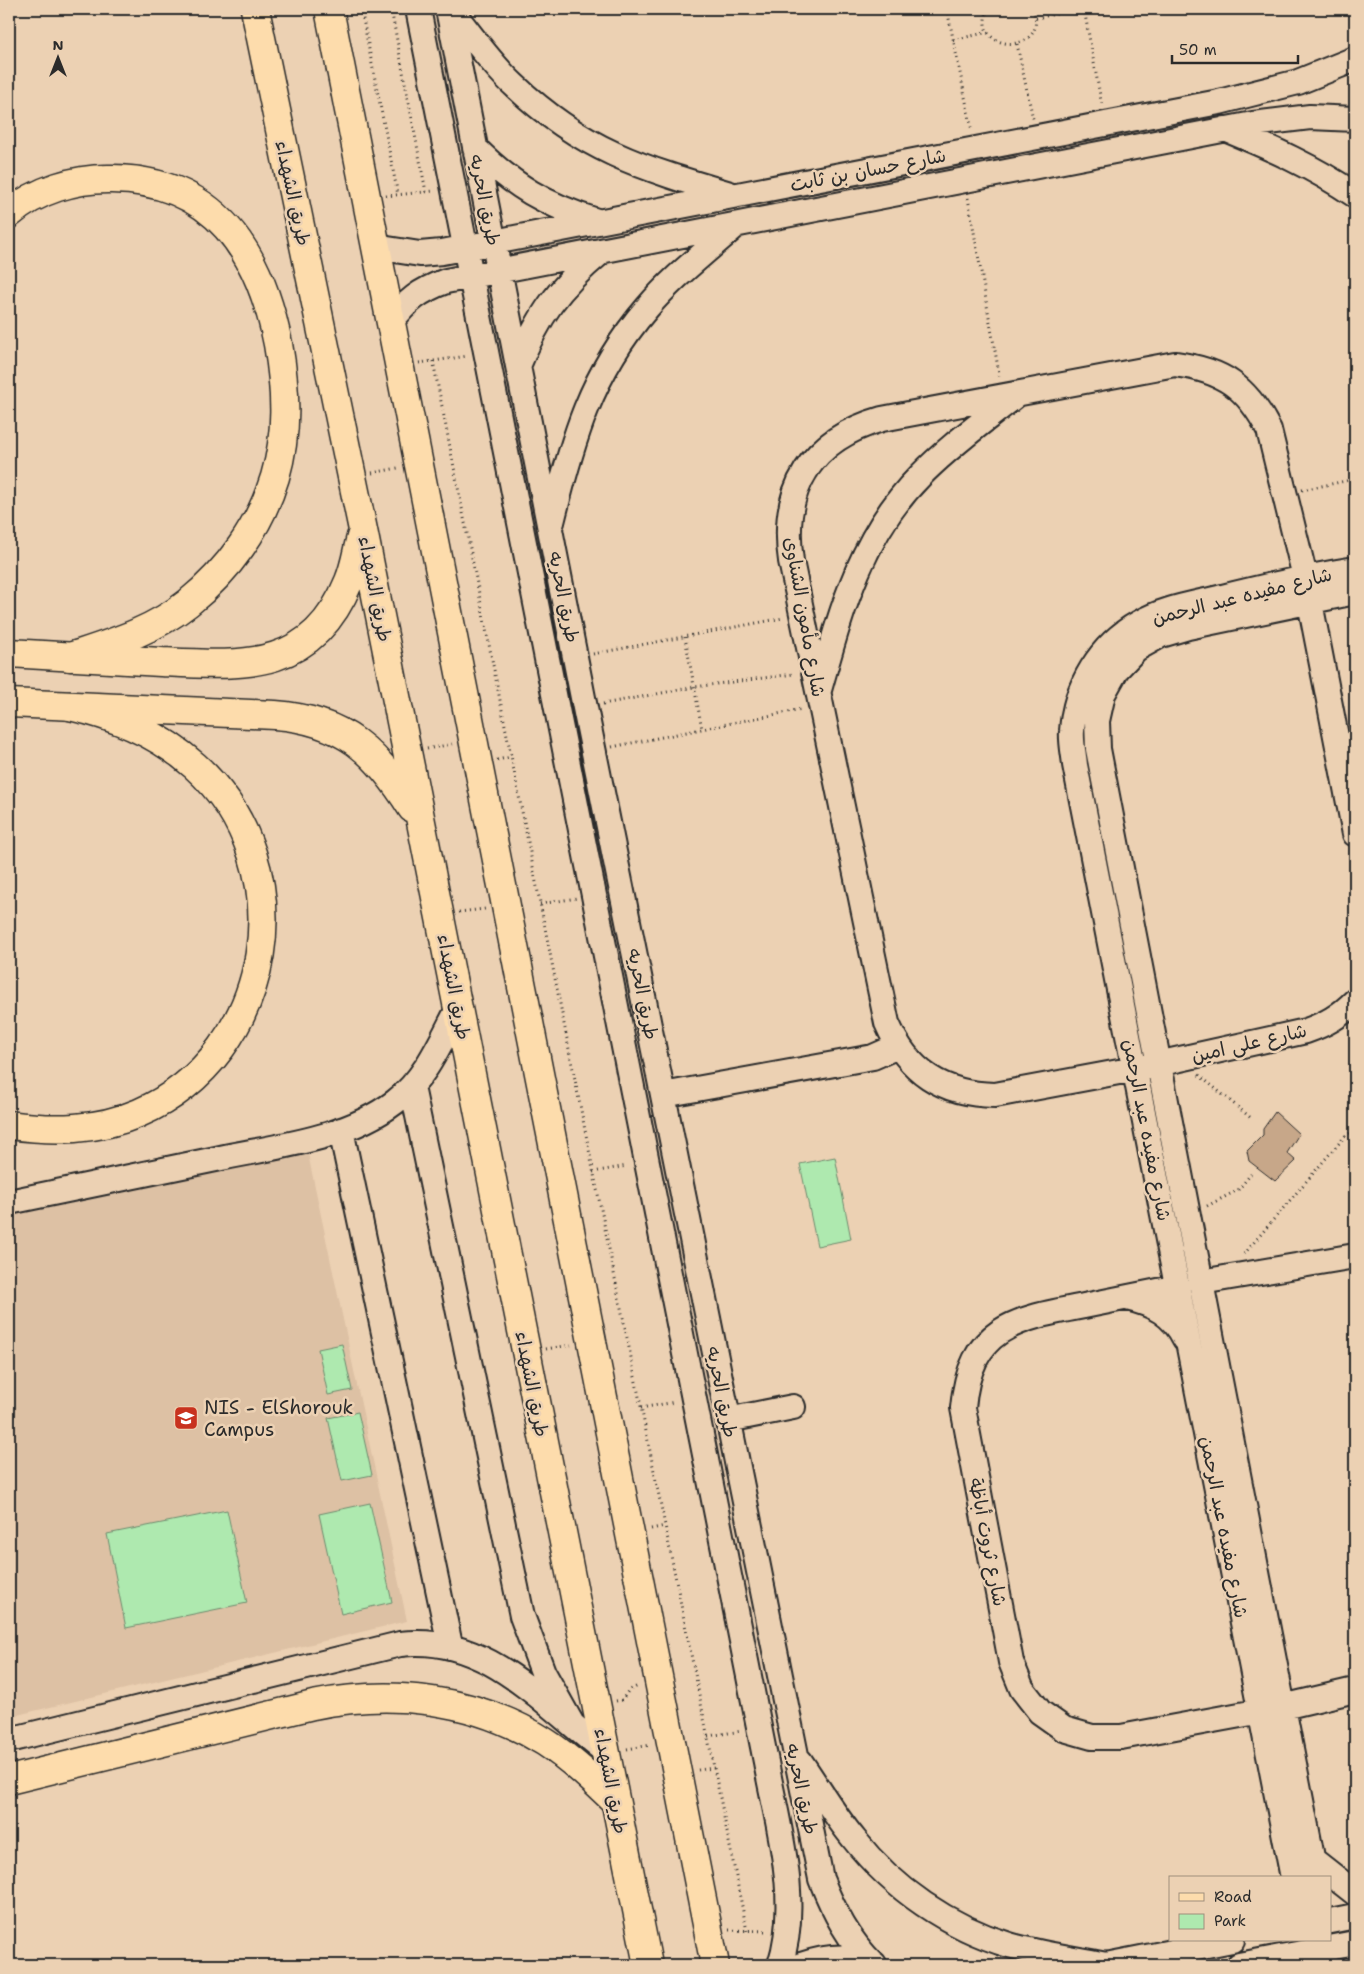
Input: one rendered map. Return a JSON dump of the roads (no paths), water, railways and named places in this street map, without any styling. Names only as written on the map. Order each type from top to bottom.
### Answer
[{"type":"main road","name":"طريق الشهداء","points":[[255,9],[363,530],[648,1965]]},
{"type":"main road","points":[[329,9],[715,1965]]},
{"type":"main road","points":[[9,214],[33,198],[55,188],[78,182],[102,179],[126,179],[149,183],[172,190],[194,200],[214,214],[229,230],[245,250],[258,273],[267,297],[284,377],[284,428],[274,479],[254,526],[235,555],[207,587],[166,618],[120,641],[70,657]]},
{"type":"main road","points":[[9,653],[234,665],[252,663],[285,653],[313,634],[334,609],[350,579],[363,530]]},
{"type":"main road","points":[[9,702],[284,716],[318,722],[342,732],[370,752],[390,774],[421,821]]},
{"type":"main road","points":[[9,1125],[41,1130],[74,1129],[98,1125],[138,1113],[168,1098],[195,1078],[226,1042],[249,1000],[261,953],[262,905],[253,858],[231,810],[215,787],[196,767],[150,734],[107,715],[70,706]]},
{"type":"main road","points":[[9,1780],[314,1705],[363,1698],[403,1697],[462,1706],[518,1727],[569,1759],[615,1801]]},
{"type":"street","name":"طريق الحريه","points":[[418,9],[469,276],[766,1762],[788,1886],[787,1931],[780,1965]]},
{"type":"street","name":"طريق الحريه","points":[[449,9],[585,708],[821,1879],[849,1936],[861,1953],[874,1965]]},
{"type":"street","points":[[449,9],[512,84],[548,116],[587,142],[630,163],[734,196]]},
{"type":"street","name":"شارع حسان بن ثابت","points":[[375,247],[420,254],[464,248],[1259,93],[1298,82],[1355,59]]},
{"type":"street","name":"شارع حسان بن ثابت","points":[[390,322],[406,303],[425,289],[446,281],[469,276],[1281,119],[1355,119]]},
{"type":"street","points":[[1226,129],[1281,152],[1333,180],[1355,195]]},
{"type":"street","points":[[475,148],[501,174],[531,194],[563,210],[598,222]]},
{"type":"street","points":[[550,528],[583,411],[610,361],[647,308],[736,225]]},
{"type":"street","points":[[518,366],[532,332],[551,301],[575,274],[603,251]]},
{"type":"street","name":"شارع مأمون الشناوى","points":[[1158,1064],[996,1095],[975,1095],[937,1083],[920,1071],[898,1046],[887,1023],[802,614],[788,538],[789,514],[795,491],[805,470],[820,452],[839,437],[859,426],[1150,368],[1175,364],[1199,367],[1222,376],[1242,390],[1258,408],[1269,430],[1305,577]]},
{"type":"street","points":[[818,690],[848,590],[867,550],[890,511],[919,477],[1011,395]]},
{"type":"street","name":"شارع مفيده عبد الرحمن","points":[[1299,1871],[1260,1711],[1178,1287],[1158,1064],[1075,765],[1072,732],[1077,698],[1091,668],[1112,642],[1140,622],[1169,610],[1305,577],[1355,568]]},
{"type":"street","points":[[1305,577],[1355,834]]},
{"type":"street","name":"شارع مفيده عبد الرحمن","points":[[1299,1871],[1283,1707],[1098,749],[1097,722],[1103,694],[1117,669],[1136,649],[1161,635],[1188,627],[1355,592]]},
{"type":"street","name":"شارع على امين","points":[[1158,1064],[1326,1024],[1343,1014],[1355,1001]]},
{"type":"street","points":[[10,1202],[341,1130],[379,1113],[412,1087],[437,1051],[458,1009]]},
{"type":"street","points":[[663,1095],[874,1058],[898,1046]]},
{"type":"street","points":[[412,1087],[522,1616],[543,1672],[572,1724]]},
{"type":"street","points":[[341,1130],[450,1645]]},
{"type":"street","name":"شارع ثروت أباظة","points":[[1355,1256],[1201,1282],[1187,1269],[1178,1287],[1033,1316],[1010,1325],[989,1340],[974,1360],[965,1383],[963,1408],[1012,1662],[1022,1689],[1040,1712],[1064,1729],[1092,1737],[1121,1737],[1283,1707],[1355,1690]]},
{"type":"street","points":[[1126,1298],[1147,1302],[1166,1313],[1180,1329],[1189,1349]]},
{"type":"street","points":[[728,1420],[793,1407]]},
{"type":"street","points":[[9,1740],[400,1644],[426,1642],[450,1645],[483,1658],[534,1693],[606,1752]]},
{"type":"street","points":[[766,1762],[782,1760],[794,1752],[854,1839],[886,1875],[923,1904],[965,1928],[1010,1945],[1106,1965],[1222,1942]]},
{"type":"street","points":[[1299,1871],[1312,1876]]},
{"type":"street","points":[[788,1886],[804,1877],[821,1879]]},
{"type":"street","points":[[1332,1884],[1355,1893]]},
{"type":"street","points":[[1332,1921],[1355,1916]]},
{"type":"street","points":[[1332,1938],[1355,1943]]},
{"type":"street","points":[[1238,1965],[1316,1942]]},
{"type":"street","points":[[801,1965],[825,1958],[841,1957],[874,1965]]},
{"type":"place","name":"NIS - ElShorouk Campus","points":[[186,1418]]}]
